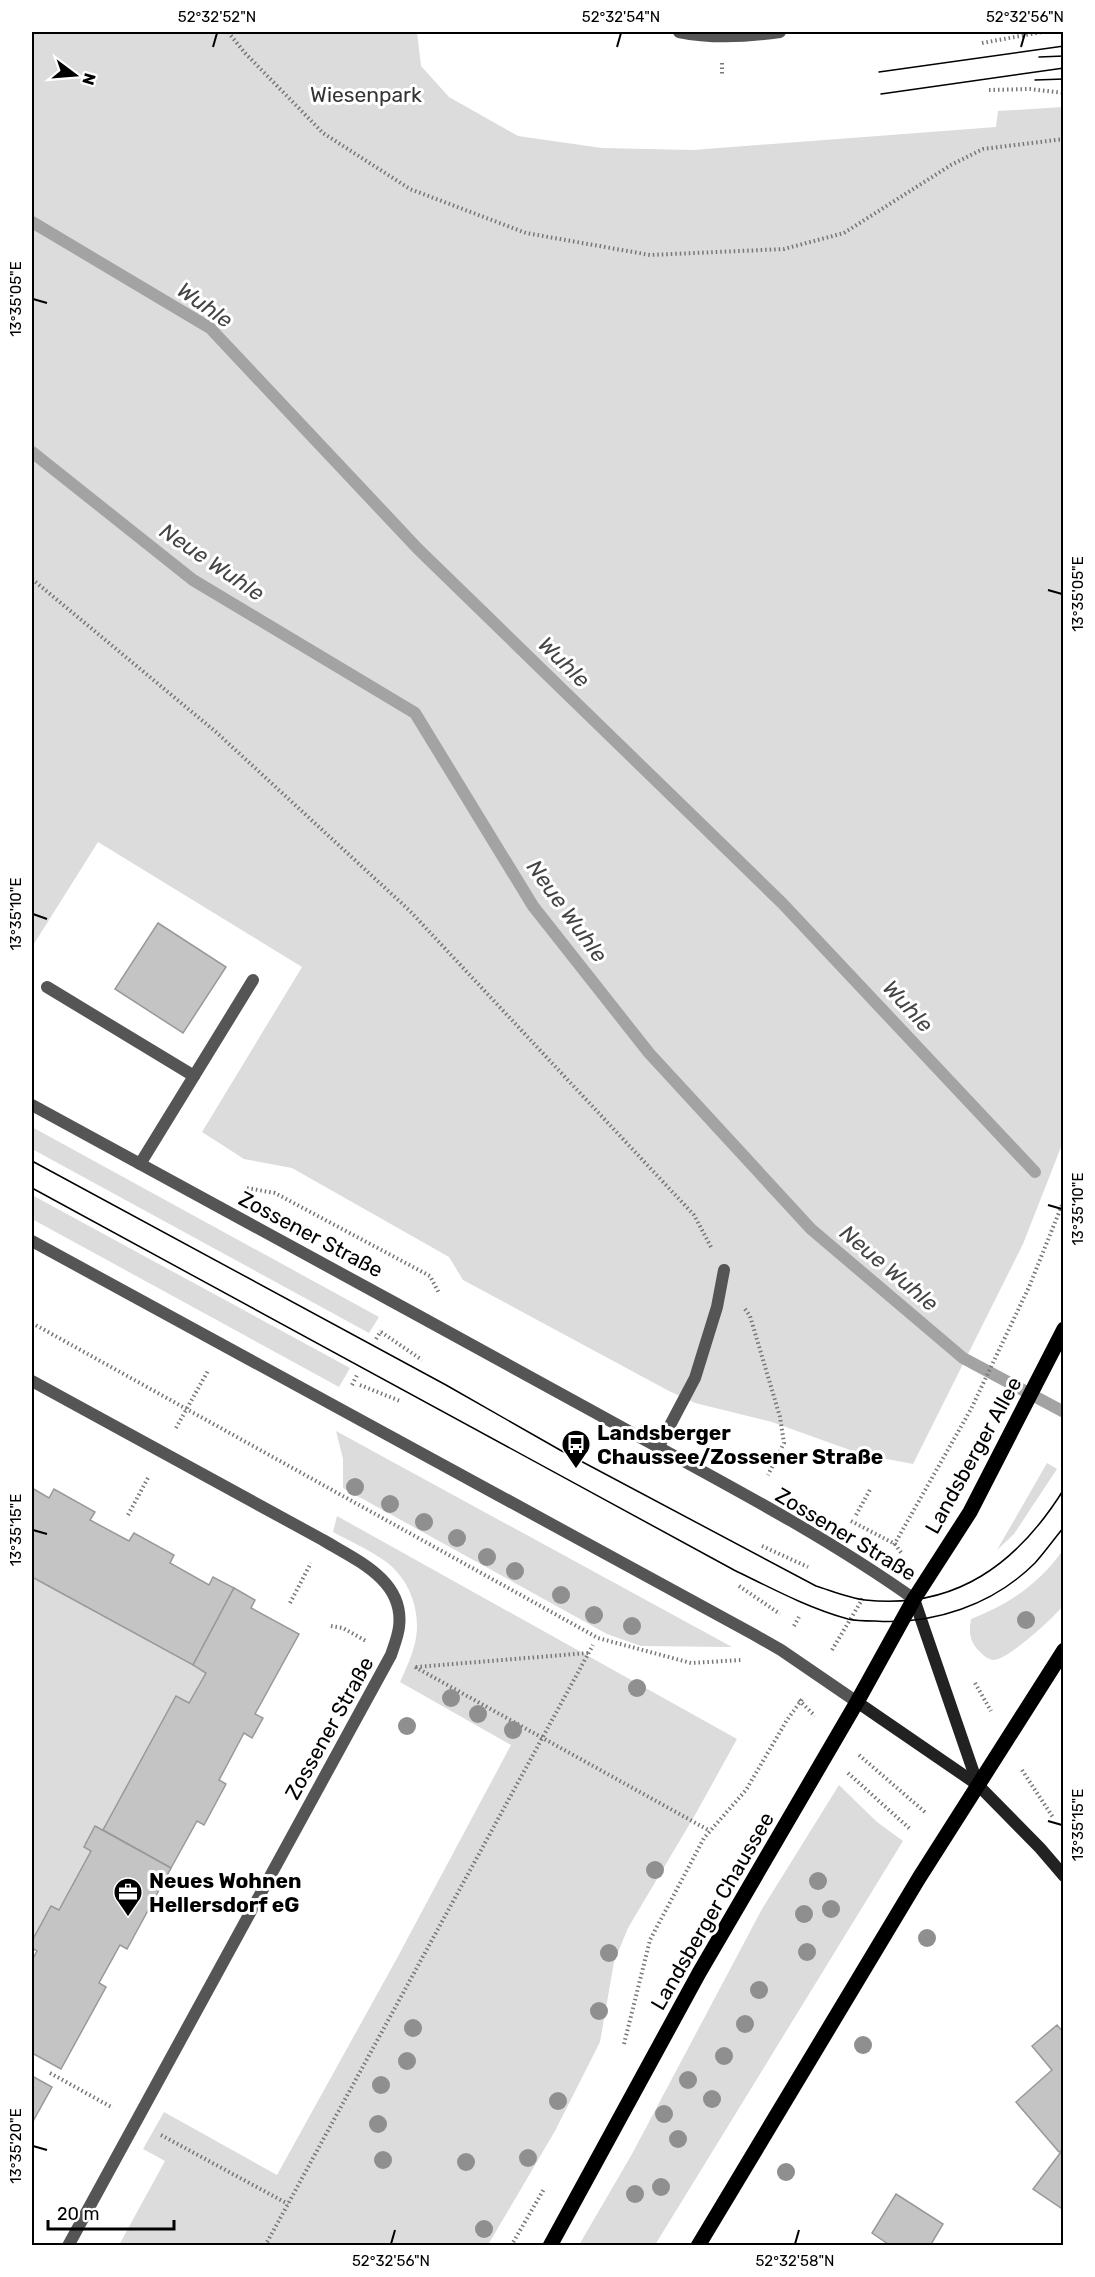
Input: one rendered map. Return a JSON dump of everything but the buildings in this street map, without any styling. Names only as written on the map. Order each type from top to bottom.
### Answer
[{"type":"main road","name":"Landsberger Allee","points":[[914,1599],[970,1512],[1064,1329]]},
{"type":"main road","name":"Landsberger Chaussee","points":[[550,2246],[699,1973],[837,1737],[914,1599]]},
{"type":"main road","name":"Zossener Straße","points":[[914,1599],[978,1785]]},
{"type":"main road","points":[[698,2246],[919,1878],[1064,1650]]},
{"type":"main road","points":[[857,1702],[978,1785],[1064,1876]]},
{"type":"street","points":[[679,32],[719,37],[780,32]]},
{"type":"street","points":[[140,1164],[253,980]]},
{"type":"street","points":[[47,987],[194,1076]]},
{"type":"street","name":"Zossener Straße","points":[[32,1105],[386,1297],[837,1548],[914,1599]]},
{"type":"street","points":[[32,1241],[753,1634],[781,1650],[857,1702]]},
{"type":"street","points":[[658,1448],[695,1378],[717,1307],[724,1270]]},
{"type":"street","name":"Zossener Straße","points":[[32,1381],[370,1568],[390,1587],[397,1605],[399,1626],[392,1655],[68,2246]]},
{"type":"path","points":[[228,32],[245,53],[323,133],[410,189],[526,233],[650,255],[784,249],[844,233],[951,165],[983,149],[1064,139]]},
{"type":"path","points":[[982,43],[1042,32]]},
{"type":"path","points":[[988,90],[1030,89],[1064,93]]},
{"type":"path","points":[[32,579],[216,732],[409,910],[644,1160]]},
{"type":"path","points":[[936,1472],[971,1409],[1029,1287],[1064,1200]]},
{"type":"path","points":[[32,1323],[598,1638],[691,1663],[749,1659]]},
{"type":"path","points":[[376,1339],[386,1323]]},
{"type":"path","points":[[381,1332],[422,1360]]},
{"type":"path","points":[[353,1382],[400,1401]]},
{"type":"path","points":[[768,1475],[784,1443]]},
{"type":"path","points":[[856,1515],[871,1488]]},
{"type":"path","points":[[762,1546],[813,1569]]},
{"type":"path","points":[[739,1586],[795,1624]]},
{"type":"path","points":[[331,1626],[343,1628],[369,1642]]},
{"type":"path","points":[[265,2246],[594,1645]]},
{"type":"path","points":[[414,1667],[589,1653]]},
{"type":"path","points":[[408,1664],[710,1831]]},
{"type":"path","points":[[794,1694],[837,1737],[919,1806]]},
{"type":"path","points":[[623,2047],[650,1940],[704,1838],[746,1790],[787,1720]]},
{"type":"path","points":[[844,1770],[910,1829]]},
{"type":"path","points":[[50,2073],[288,2204]]},
{"type":"path","points":[[511,2246],[546,2186]]},
{"type":"green space","name":"Wiesenpark","points":[[32,32],[417,32],[421,66],[449,97],[518,136],[602,148],[693,150],[996,127],[998,111],[1063,107],[1063,1142],[1023,1244],[913,1464],[861,1454],[772,1422],[695,1403],[669,1391],[463,1280],[449,1257],[292,1168],[244,1159],[202,1132],[302,967],[98,842],[32,947]]},
{"type":"green space","points":[[32,1127],[379,1317],[369,1333],[32,1149]]},
{"type":"green space","points":[[32,1195],[350,1368],[339,1387],[32,1219]]},
{"type":"green space","points":[[336,1431],[732,1647],[641,1646],[607,1634],[343,1488],[343,1459]]},
{"type":"green space","points":[[1047,1463],[1057,1469],[1014,1534],[997,1550]]},
{"type":"green space","points":[[337,1516],[737,1739],[628,1928],[614,1962],[600,2042],[555,2131],[488,2245],[119,2245],[165,2161],[143,2149],[164,2112],[277,2175],[511,1745],[400,1682],[412,1653],[417,1632],[412,1598],[394,1568],[366,1549],[333,1532]]},
{"type":"green space","points":[[1063,1550],[1063,1606],[1019,1646],[1000,1658],[989,1659],[978,1650],[971,1639],[971,1619],[998,1607],[1022,1592],[1044,1573]]},
{"type":"green space","points":[[32,1577],[206,1673],[189,1703],[176,1696],[103,1830],[84,1847],[91,1851],[59,1910],[51,1906],[32,1941]]},
{"type":"green space","points":[[839,1785],[877,1822],[903,1841],[655,2245],[579,2245],[632,2154],[762,1909]]},
{"type":"waterway","name":"Wuhle","points":[[32,222],[210,328],[418,549],[782,903],[1035,1172]]},
{"type":"waterway","name":"Neue Wuhle","points":[[32,452],[193,580],[415,713],[533,906],[649,1053],[811,1229],[963,1358],[1064,1412]]},
{"type":"tram line","points":[[879,72],[1064,46]]},
{"type":"tram line","points":[[1039,57],[1064,56]]},
{"type":"tram line","points":[[881,94],[1064,68]]},
{"type":"tram line","points":[[1035,80],[1064,79]]},
{"type":"tram line","points":[[32,1161],[446,1385],[560,1450],[816,1586],[840,1594],[865,1600],[898,1601],[928,1597],[956,1589],[981,1576],[1005,1559],[1026,1539],[1064,1489]]},
{"type":"tram line","points":[[32,1188],[734,1570],[790,1597],[848,1619],[919,1620],[981,1601],[1018,1578],[1035,1563],[1064,1527]]},
{"type":"place","name":"Landsberger Chaussee/Zossener Straße","points":[[576,1470]]},
{"type":"place","name":"Neues Wohnen Hellersdorf eG","points":[[128,1918]]}]
